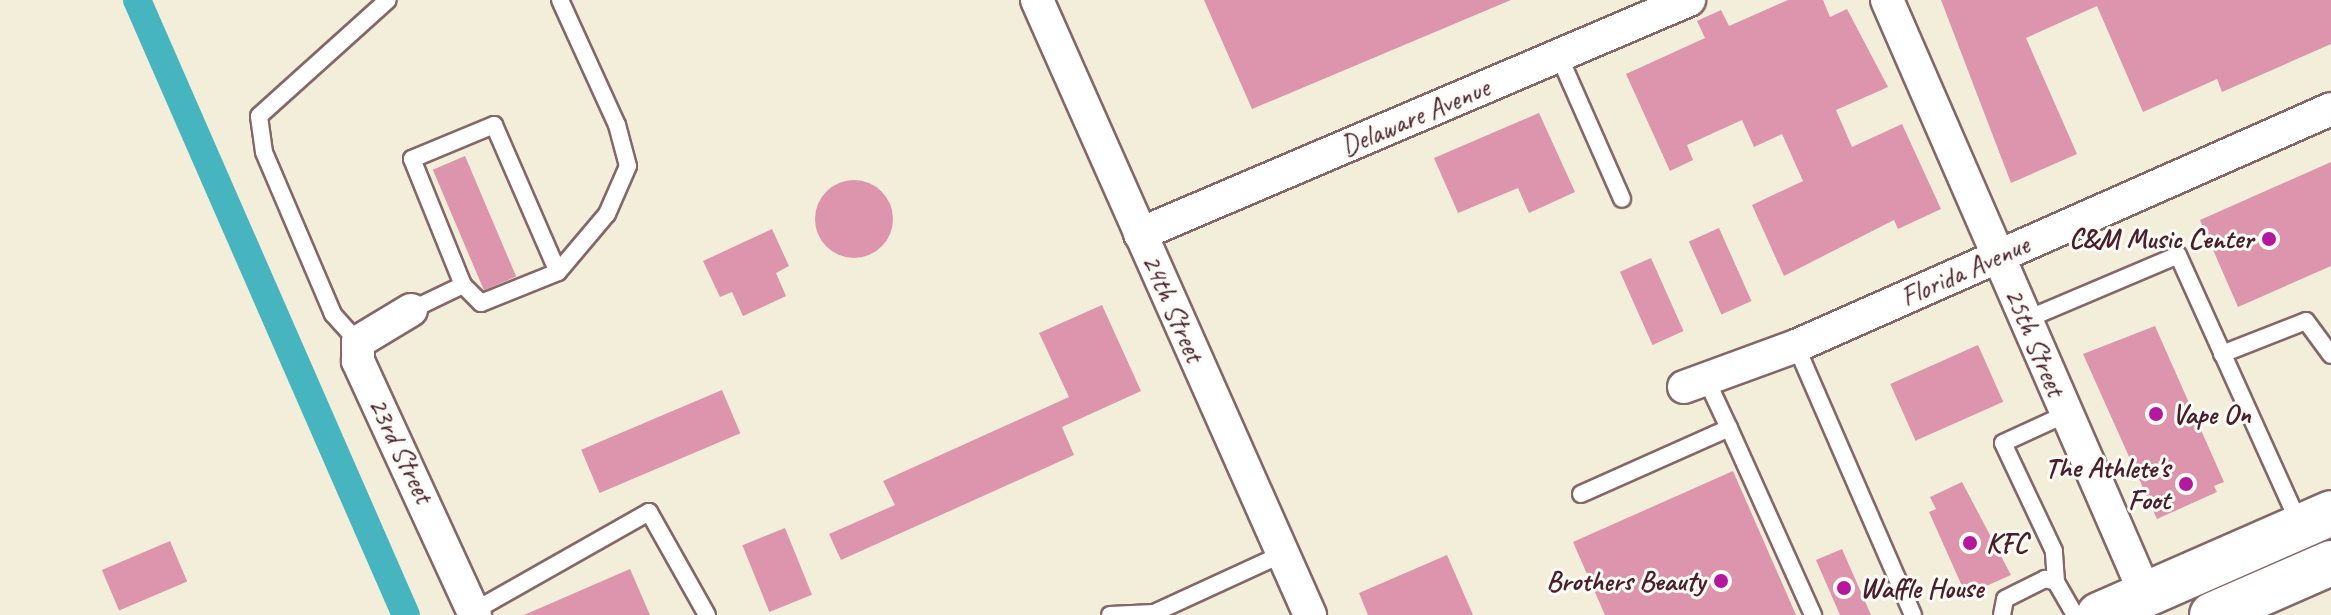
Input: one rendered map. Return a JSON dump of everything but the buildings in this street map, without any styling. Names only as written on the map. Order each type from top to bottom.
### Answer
[{"type":"main road","points":[[2099,615],[2181,601],[2275,559],[2316,519]]},
{"type":"main road","points":[[2212,615],[2325,571]]},
{"type":"street","name":"24th Street","points":[[1037,0],[1310,615]]},
{"type":"street","name":"Delaware Avenue","points":[[1140,234],[1689,0]]},
{"type":"street","name":"25th Street","points":[[1887,0],[2066,414],[2158,605]]},
{"type":"street","name":"Florida Avenue","points":[[1695,383],[1796,346],[2331,109]]},
{"type":"street","points":[[358,342],[411,310]]},
{"type":"street","name":"23rd Street","points":[[358,342],[358,361],[474,613]]},
{"type":"lane","points":[[358,342],[333,314],[264,152],[259,116],[388,0]]},
{"type":"lane","points":[[558,272],[494,125],[412,159],[463,285],[481,303],[558,272],[607,214],[628,166],[617,125],[560,0]]},
{"type":"lane","points":[[1559,56],[1622,199]]},
{"type":"lane","points":[[2025,320],[2178,255],[2222,354],[2316,519]]},
{"type":"lane","points":[[411,310],[463,285]]},
{"type":"lane","points":[[2222,354],[2306,321],[2331,355]]},
{"type":"lane","points":[[1796,346],[1913,615]]},
{"type":"lane","points":[[1695,383],[1729,428],[1813,615]]},
{"type":"lane","points":[[2066,414],[2003,443],[2054,551],[2056,582],[2075,615]]},
{"type":"lane","points":[[1581,494],[1729,428]]},
{"type":"lane","points":[[474,613],[649,512],[707,615]]},
{"type":"lane","points":[[1110,615],[1154,613],[1282,554]]},
{"type":"lane","points":[[2002,615],[2005,599],[2045,579],[2056,582]]},
{"type":"waterway","points":[[137,0],[406,615]]},
{"type":"place","name":"C&M Music Center","points":[[2269,239]]},
{"type":"place","name":"Vape On","points":[[2156,414]]},
{"type":"place","name":"The Athlete's Foot","points":[[2186,484]]},
{"type":"place","name":"KFC","points":[[1970,543]]},
{"type":"place","name":"Brothers Beauty","points":[[1721,581]]},
{"type":"place","name":"Waffle House","points":[[1844,588]]}]
